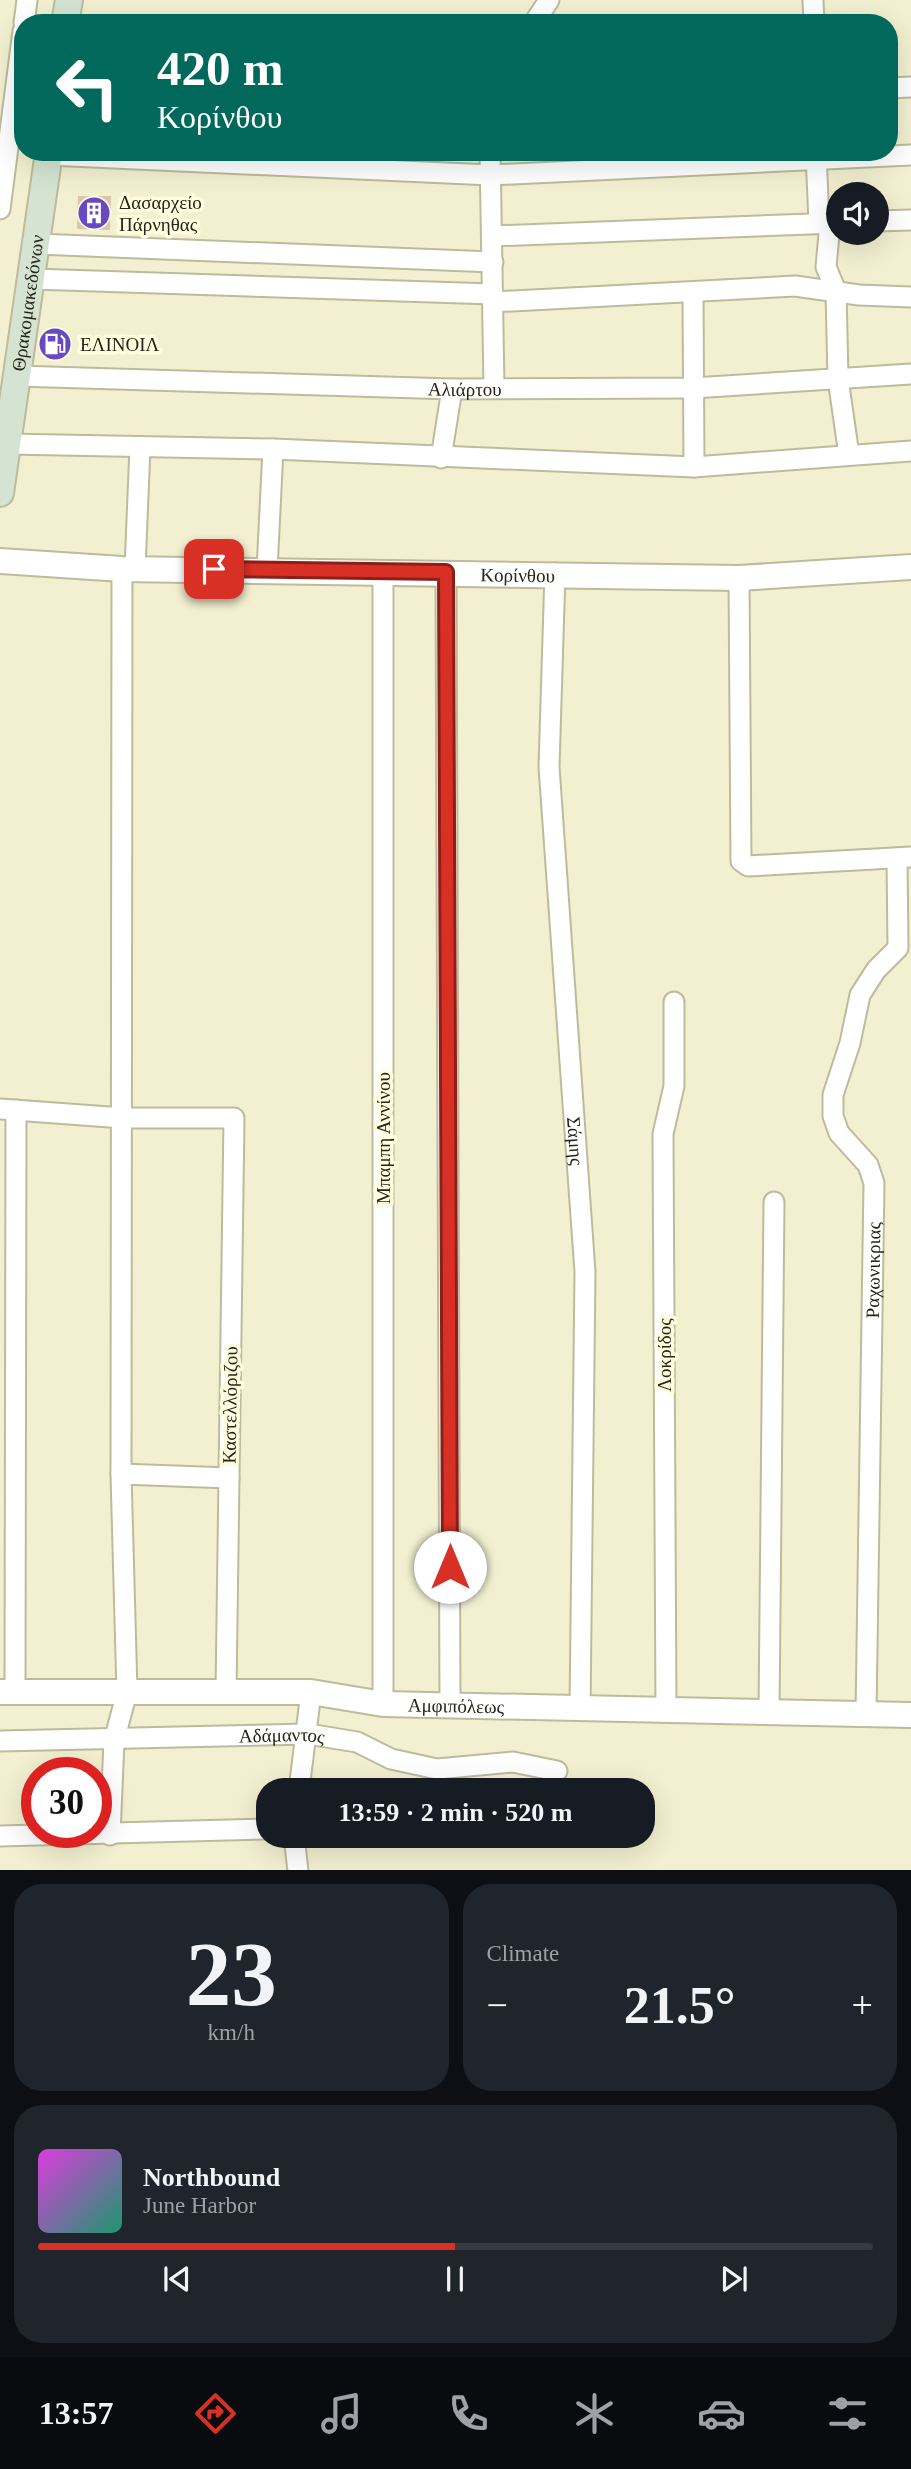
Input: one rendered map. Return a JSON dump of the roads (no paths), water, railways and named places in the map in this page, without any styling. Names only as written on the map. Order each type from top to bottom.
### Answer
[{"type":"main road","name":"Θρακομακεδόνων","points":[[0,493],[48,161]]},
{"type":"street","points":[[0,209],[14,101]]},
{"type":"street","points":[[204,161],[491,174],[726,161]]},
{"type":"street","points":[[490,161],[494,388]]},
{"type":"street","points":[[817,161],[826,208]]},
{"type":"street","points":[[889,220],[911,219]]},
{"type":"street","points":[[492,236],[826,223]]},
{"type":"street","points":[[37,244],[493,262]]},
{"type":"street","points":[[828,245],[826,267],[836,291],[838,379],[849,455]]},
{"type":"street","points":[[32,279],[493,298],[795,286],[859,295],[911,297]]},
{"type":"street","points":[[693,292],[694,467]]},
{"type":"street","name":"Αλιάρτου","points":[[18,376],[452,389],[694,388],[911,374]]},
{"type":"street","points":[[441,458],[452,389]]},
{"type":"street","points":[[7,444],[273,449],[694,467],[911,451]]},
{"type":"street","points":[[112,1788],[114,1741],[127,1692],[121,1474],[123,1118],[129,569],[140,447]]},
{"type":"street","points":[[267,570],[273,449]]},
{"type":"street","name":"Κορίνθου","points":[[0,561],[129,569],[555,573],[738,578],[911,567]]},
{"type":"street","name":"Μπαμπη Αννίνου","points":[[383,571],[383,1704]]},
{"type":"street","points":[[446,572],[450,1706]]},
{"type":"street","name":"Σάμης","points":[[555,573],[549,767],[585,1272],[580,1710]]},
{"type":"street","points":[[738,578],[741,860],[748,866],[904,857]]},
{"type":"street","name":"Ραχωνικριας","points":[[866,1714],[874,1182],[868,1165],[838,1133],[832,1107],[860,995],[876,970],[898,948],[904,857]]},
{"type":"street","name":"Λοκρίδος","points":[[666,1710],[663,1134],[674,1086],[674,1002]]},
{"type":"street","points":[[7,1692],[8,1109],[123,1118]]},
{"type":"street","name":"Καστελλόριζου","points":[[123,1118],[234,1118],[226,1692]]},
{"type":"street","points":[[769,1713],[774,1202]]},
{"type":"street","points":[[121,1474],[229,1478]]},
{"type":"street","name":"Αμφιπόλεως","points":[[7,1692],[311,1692],[383,1704],[911,1715]]},
{"type":"street","points":[[301,1778],[311,1692]]},
{"type":"street","name":"Αδάμαντος","points":[[0,1741],[114,1741],[308,1734],[357,1742],[391,1759],[437,1769],[513,1762],[557,1771]]},
{"type":"street","points":[[112,1835],[256,1829]]},
{"type":"street","points":[[0,1836],[21,1836]]},
{"type":"street","points":[[295,1848],[298,1870]]},
{"type":"place","name":"Δασαρχείο Πάρνηθας","points":[[94,213]]},
{"type":"place","name":"ΕΛΙΝΟΙΛ","points":[[55,344]]}]
